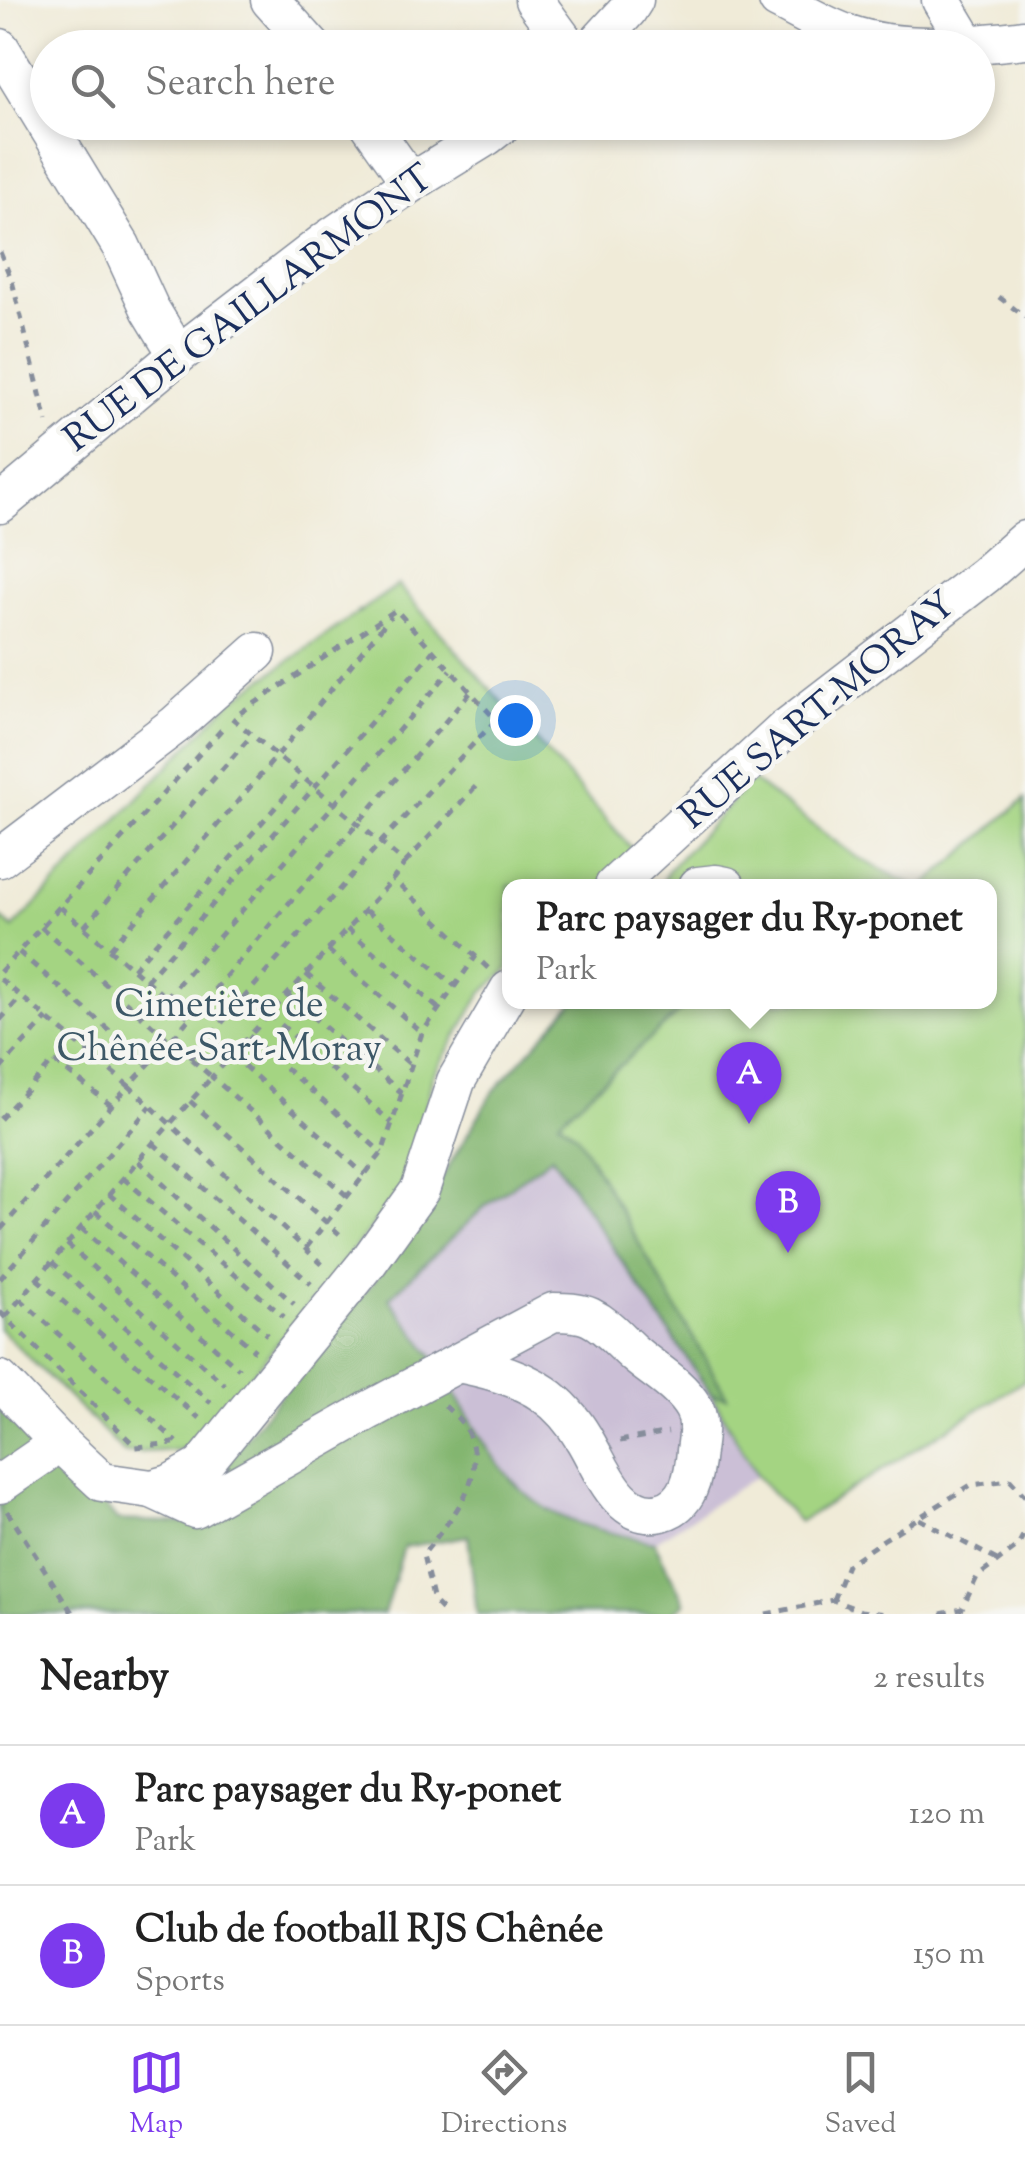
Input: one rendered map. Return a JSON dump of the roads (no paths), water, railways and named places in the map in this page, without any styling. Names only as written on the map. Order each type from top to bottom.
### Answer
[{"type":"street","points":[[270,0],[296,30]]},
{"type":"street","points":[[534,0],[556,30]]},
{"type":"street","points":[[610,30],[634,0]]},
{"type":"street","points":[[778,0],[840,30]]},
{"type":"street","points":[[911,30],[926,0]]},
{"type":"street","points":[[941,0],[959,30]]},
{"type":"street","points":[[995,42],[1025,38]]},
{"type":"street","points":[[0,48],[30,97]]},
{"type":"street","points":[[56,140],[121,246],[150,309],[178,354]]},
{"type":"street","points":[[381,140],[411,183]]},
{"type":"street","name":"RUE DE GAILLARMONT","points":[[0,504],[178,354],[326,242],[481,140]]},
{"type":"street","name":"RUE SART-MORAY","points":[[622,879],[784,730],[985,576],[1025,540]]},
{"type":"street","points":[[0,858],[175,724],[257,652]]},
{"type":"street","points":[[152,1489],[201,1467],[369,1261],[420,1190],[456,1080],[502,1002]]},
{"type":"street","points":[[0,1380],[49,1447],[102,1482],[152,1489],[195,1509],[423,1381],[553,1312],[570,1312],[588,1316],[608,1328],[682,1392],[695,1409],[699,1426],[693,1477],[687,1492],[676,1506],[660,1512],[642,1512],[624,1501],[609,1484],[589,1446],[563,1410],[542,1392],[486,1368],[458,1364]]},
{"type":"street","points":[[0,1484],[49,1447]]},
{"type":"place","name":"Parc paysager du Ry-ponet","points":[[749,1124]]},
{"type":"place","name":"Club de football RJS Chênée","points":[[788,1253]]},
{"type":"park label","name":"Cimetière de Chênée-Sart-Moray","points":[[219,1029]]}]
